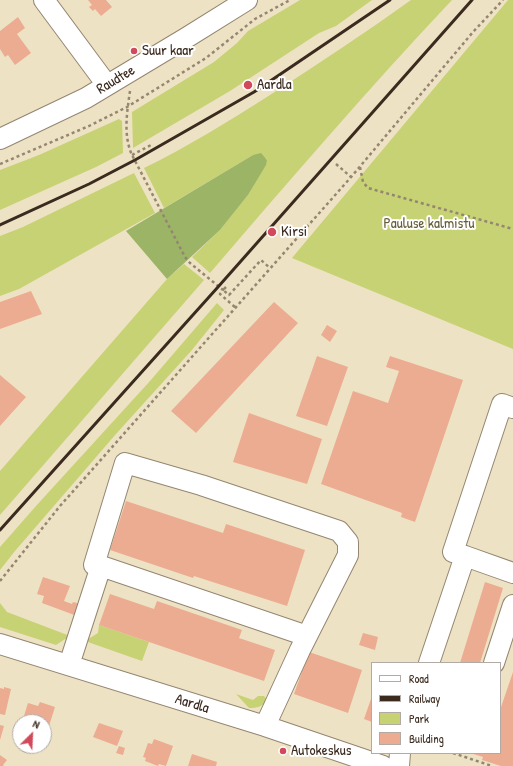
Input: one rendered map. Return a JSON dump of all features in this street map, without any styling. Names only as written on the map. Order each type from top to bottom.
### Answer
[{"type":"street","points":[[44,0],[107,85]]},
{"type":"street","name":"Raudtee","points":[[0,139],[86,98],[247,0]]},
{"type":"street","points":[[512,569],[453,552],[502,404],[513,408]]},
{"type":"street","points":[[265,726],[307,636],[348,555],[348,542],[339,531],[201,485],[125,463],[94,565],[101,566],[307,636]]},
{"type":"street","points":[[429,662],[465,556]]},
{"type":"street","points":[[69,666],[101,566]]},
{"type":"street","points":[[494,662],[513,605]]},
{"type":"street","name":"Aardla","points":[[0,644],[265,726],[383,766]]},
{"type":"street","points":[[399,766],[400,754]]},
{"type":"path","points":[[0,164],[89,126],[128,107],[206,58],[255,19],[290,0]]},
{"type":"path","points":[[0,581],[60,506],[350,178],[473,32],[503,0]]},
{"type":"path","points":[[124,75],[131,85],[126,119],[130,150],[185,257],[190,263],[229,295],[261,260],[270,268]]},
{"type":"path","points":[[132,155],[152,144]]},
{"type":"path","points":[[336,164],[350,178]]},
{"type":"path","points":[[360,166],[363,182],[368,188],[513,228]]},
{"type":"path","points":[[226,287],[220,294],[236,308]]},
{"type":"path","points":[[456,754],[492,766]]},
{"type":"green space","points":[[300,0],[372,0],[336,26],[319,33],[230,91],[133,148],[132,112],[214,62],[237,43],[248,31]]},
{"type":"green space","points":[[411,0],[452,0],[359,101],[210,273],[192,257],[220,230],[248,195],[267,159],[253,155],[164,208],[144,168],[192,143],[255,105]]},
{"type":"green space","name":"Pauluse kalmistu","points":[[508,0],[513,0],[513,349],[292,258]]},
{"type":"green space","points":[[119,119],[122,121],[123,153],[96,167],[0,210],[0,170],[39,155]]},
{"type":"green space","points":[[261,153],[267,160],[266,165],[248,195],[220,230],[167,279],[126,231],[253,155]]},
{"type":"green space","points":[[134,173],[155,213],[19,289],[0,296],[0,236],[23,227]]},
{"type":"green space","points":[[184,264],[204,280],[0,515],[0,471],[167,279]]},
{"type":"green space","points":[[217,303],[224,310],[192,350],[116,434],[0,570],[0,547],[150,381]]},
{"type":"green space","points":[[0,603],[7,612],[70,636],[68,640],[65,639],[56,645],[0,627]]},
{"type":"green space","points":[[99,625],[149,642],[142,661],[85,641],[98,633]]},
{"type":"green space","points":[[236,694],[253,700],[258,696],[264,696],[267,700],[259,707],[249,708]]},
{"type":"building","points":[[88,0],[106,0],[112,7],[101,16],[95,9],[93,11],[89,7],[92,5]]},
{"type":"building","points":[[18,17],[25,28],[17,34],[31,53],[15,65],[8,55],[5,57],[0,49],[0,31]]},
{"type":"building","points":[[31,291],[42,314],[0,329],[0,302]]},
{"type":"building","points":[[274,302],[298,323],[196,433],[171,411]]},
{"type":"building","points":[[327,325],[337,331],[330,342],[321,335]]},
{"type":"building","points":[[317,356],[348,367],[327,426],[296,416]]},
{"type":"building","points":[[390,356],[463,380],[415,522],[401,517],[402,513],[321,484],[353,391],[388,403],[399,371],[386,367]]},
{"type":"building","points":[[0,375],[26,397],[0,426]]},
{"type":"building","points":[[249,413],[322,439],[307,484],[233,462]]},
{"type":"building","points":[[126,501],[223,533],[226,524],[305,550],[287,606],[194,576],[193,578],[110,550]]},
{"type":"building","points":[[43,577],[70,586],[64,601],[72,604],[73,602],[81,604],[77,616],[42,603],[44,596],[37,594]]},
{"type":"building","points":[[485,582],[503,588],[480,662],[460,662]]},
{"type":"building","points":[[110,594],[154,609],[157,601],[242,630],[239,638],[275,650],[264,681],[99,625]]},
{"type":"building","points":[[363,633],[378,637],[375,650],[359,645]]},
{"type":"building","points":[[309,652],[362,670],[348,713],[294,694]]},
{"type":"building","points":[[513,672],[513,766],[501,766],[482,760],[483,757],[473,754],[501,754],[501,707]]},
{"type":"building","points":[[4,687],[11,689],[5,715],[0,714],[0,688],[4,689]]},
{"type":"building","points":[[371,699],[371,722],[364,719]]},
{"type":"building","points":[[40,702],[55,707],[52,716],[52,714],[25,714],[28,703],[38,706]]},
{"type":"building","points":[[99,723],[123,731],[117,746],[93,737]]},
{"type":"building","points":[[0,725],[4,726],[0,740]]},
{"type":"building","points":[[154,739],[173,746],[166,766],[159,764],[158,766],[145,761],[146,758],[143,757],[148,743],[152,744]]},
{"type":"building","points":[[119,746],[125,748],[123,755],[116,753]]},
{"type":"building","points":[[192,754],[217,762],[216,766],[188,766]]},
{"type":"building","points":[[0,755],[7,760],[3,765],[4,766],[0,766]]},
{"type":"railway","points":[[0,225],[89,184],[135,160],[254,92],[390,0]]},
{"type":"railway","points":[[0,530],[472,0]]},
{"type":"place","name":"Suur kaar","points":[[134,51]]},
{"type":"place","name":"Aardla","points":[[248,85]]},
{"type":"place","name":"Kirsi","points":[[272,232]]},
{"type":"place","name":"Autokeskus","points":[[283,751]]}]
